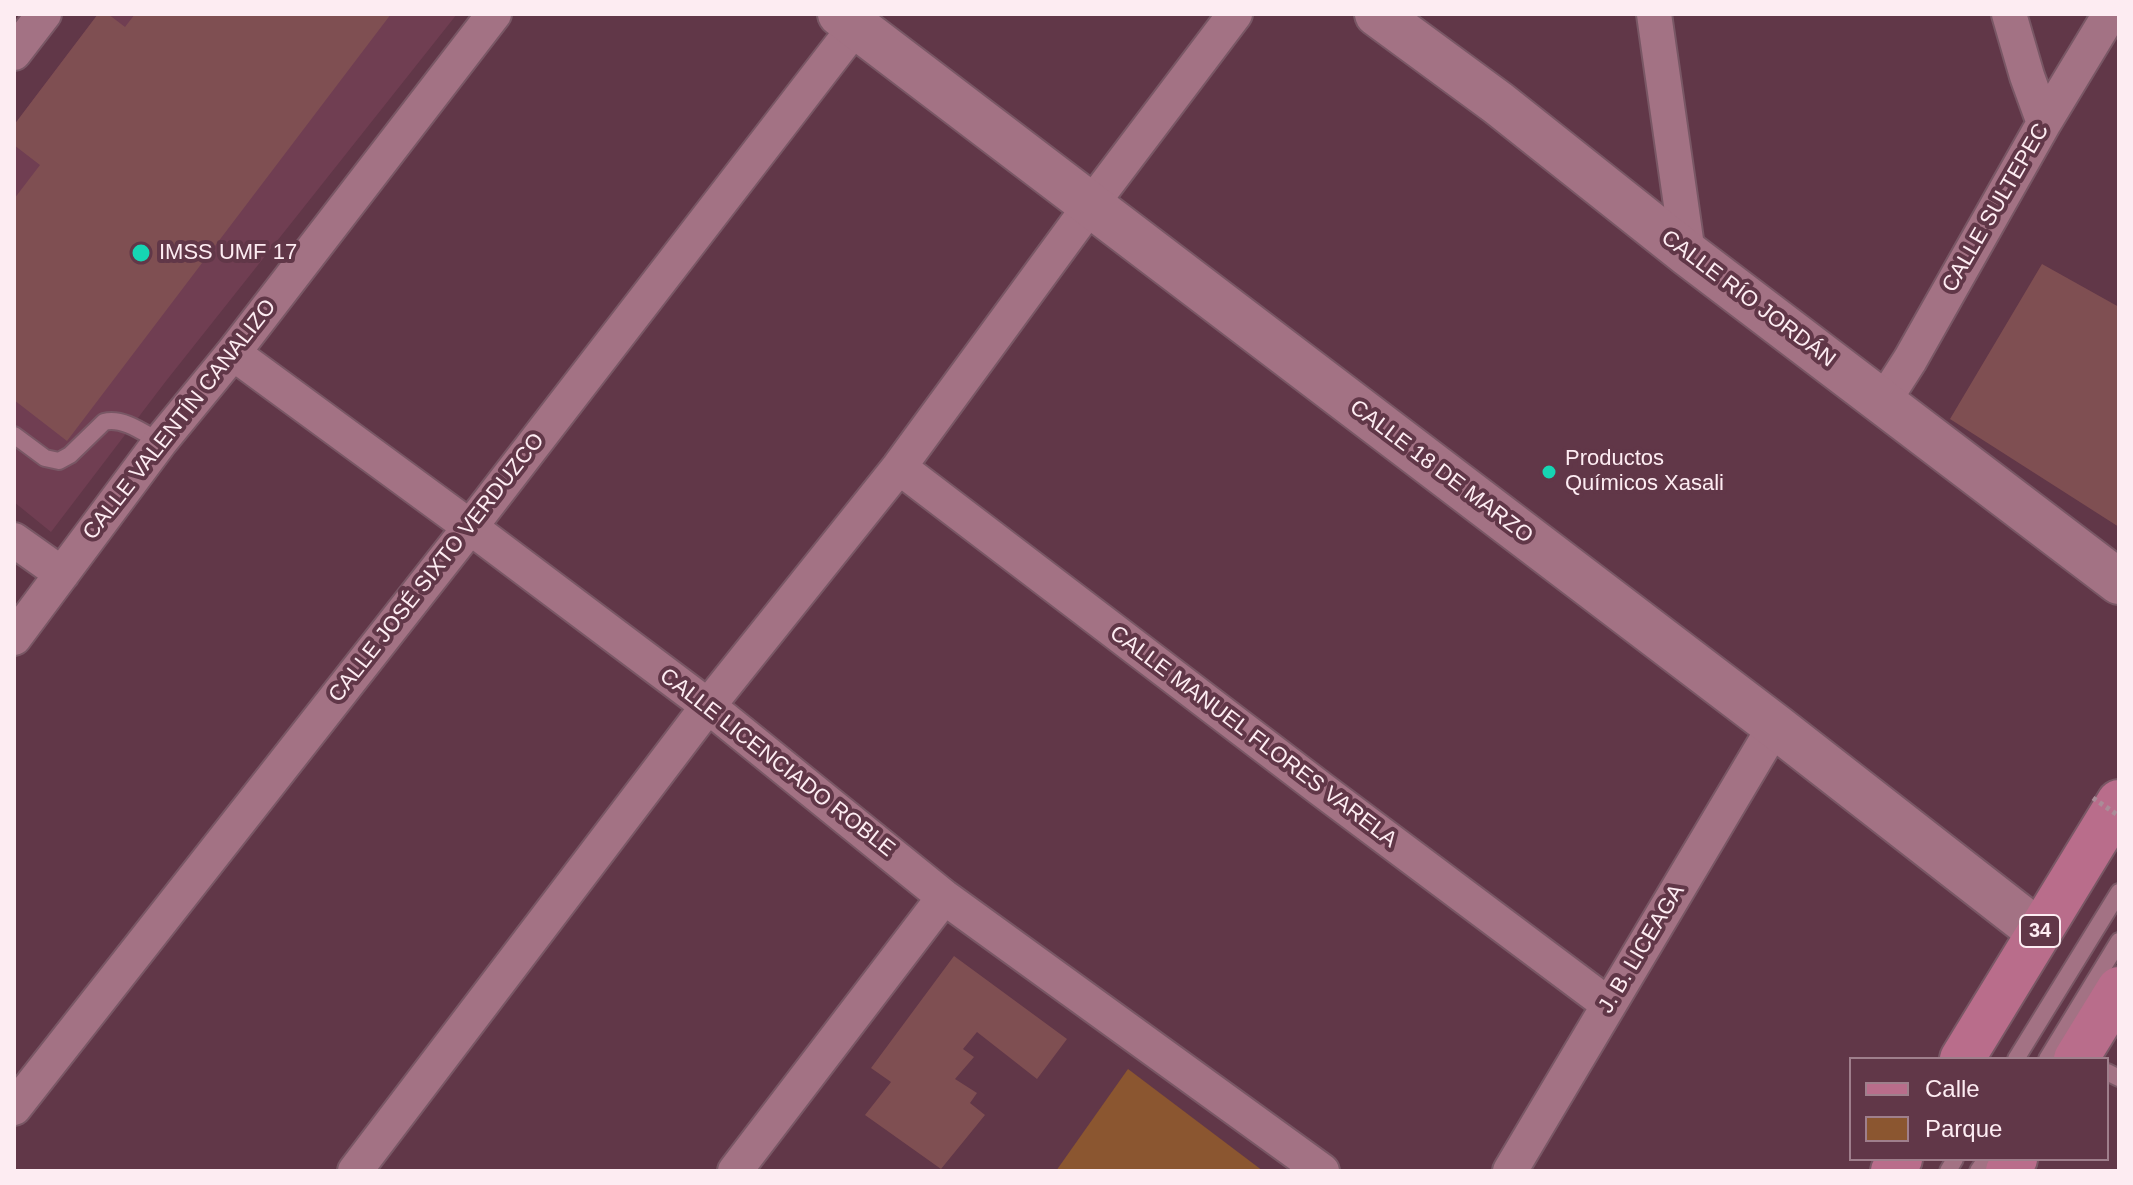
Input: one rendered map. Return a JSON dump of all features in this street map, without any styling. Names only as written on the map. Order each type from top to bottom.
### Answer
[{"type":"main road","name":"34","points":[[1963,1057],[2039,932],[2106,800]]},
{"type":"main road","points":[[2080,1057],[2119,989]]},
{"type":"street","points":[[14,53],[44,14]]},
{"type":"street","name":"CALLE VALENTÍN CANALIZO","points":[[14,638],[160,442],[233,353],[494,14]]},
{"type":"street","points":[[355,1171],[708,706],[899,467],[1235,14]]},
{"type":"street","name":"CALLE RÍO JORDÁN","points":[[1377,14],[1498,103],[1688,254],[2119,582]]},
{"type":"street","points":[[1654,14],[1688,254]]},
{"type":"street","points":[[2009,14],[2044,123]]},
{"type":"street","name":"CALLE SULTEPEC","points":[[1883,402],[2110,14]]},
{"type":"street","name":"CALLE 18 DE MARZO","points":[[848,20],[1775,726],[2039,932]]},
{"type":"street","name":"CALLE JOSÉ SIXTO VERDUZCO","points":[[14,1108],[470,527],[848,20]]},
{"type":"street","name":"CALLE LICENCIADO ROBLE","points":[[233,353],[708,706],[944,897],[1322,1171]]},
{"type":"street","name":"CALLE MANUEL FLORES VARELA","points":[[899,467],[1609,1005]]},
{"type":"street","points":[[14,540],[62,574]]},
{"type":"street","name":"J. B. LICEAGA","points":[[1510,1171],[1775,726]]},
{"type":"street","points":[[735,1171],[944,897]]},
{"type":"lane","points":[[14,435],[45,458],[59,461],[70,455],[104,422],[111,420],[132,426],[160,442]]},
{"type":"lane","points":[[2017,1057],[2119,892]]},
{"type":"lane","points":[[2079,1057],[2119,941]]},
{"type":"path","points":[[2106,800],[2119,816]]},
{"type":"shaded area","name":"IMSS UMF 17","points":[[98,14],[457,14],[166,381],[51,532],[14,502],[14,125]]},
{"type":"green space","points":[[1128,1069],[1263,1171],[1056,1171]]},
{"type":"building","name":"IMSS UMF 17","points":[[98,14],[108,14],[125,27],[135,14],[391,14],[67,441],[14,400],[14,199],[40,165],[14,145],[14,125]]},
{"type":"building","points":[[2042,264],[2119,307],[2119,527],[1950,419]]},
{"type":"building","points":[[954,956],[1067,1039],[1037,1079],[977,1032],[963,1049],[974,1057],[955,1079],[977,1093],[970,1103],[985,1115],[941,1169],[865,1115],[891,1082],[871,1068]]},
{"type":"place","name":"IMSS UMF 17","points":[[141,253]]},
{"type":"place","name":"Productos Químicos Xasali","points":[[1549,472]]}]
